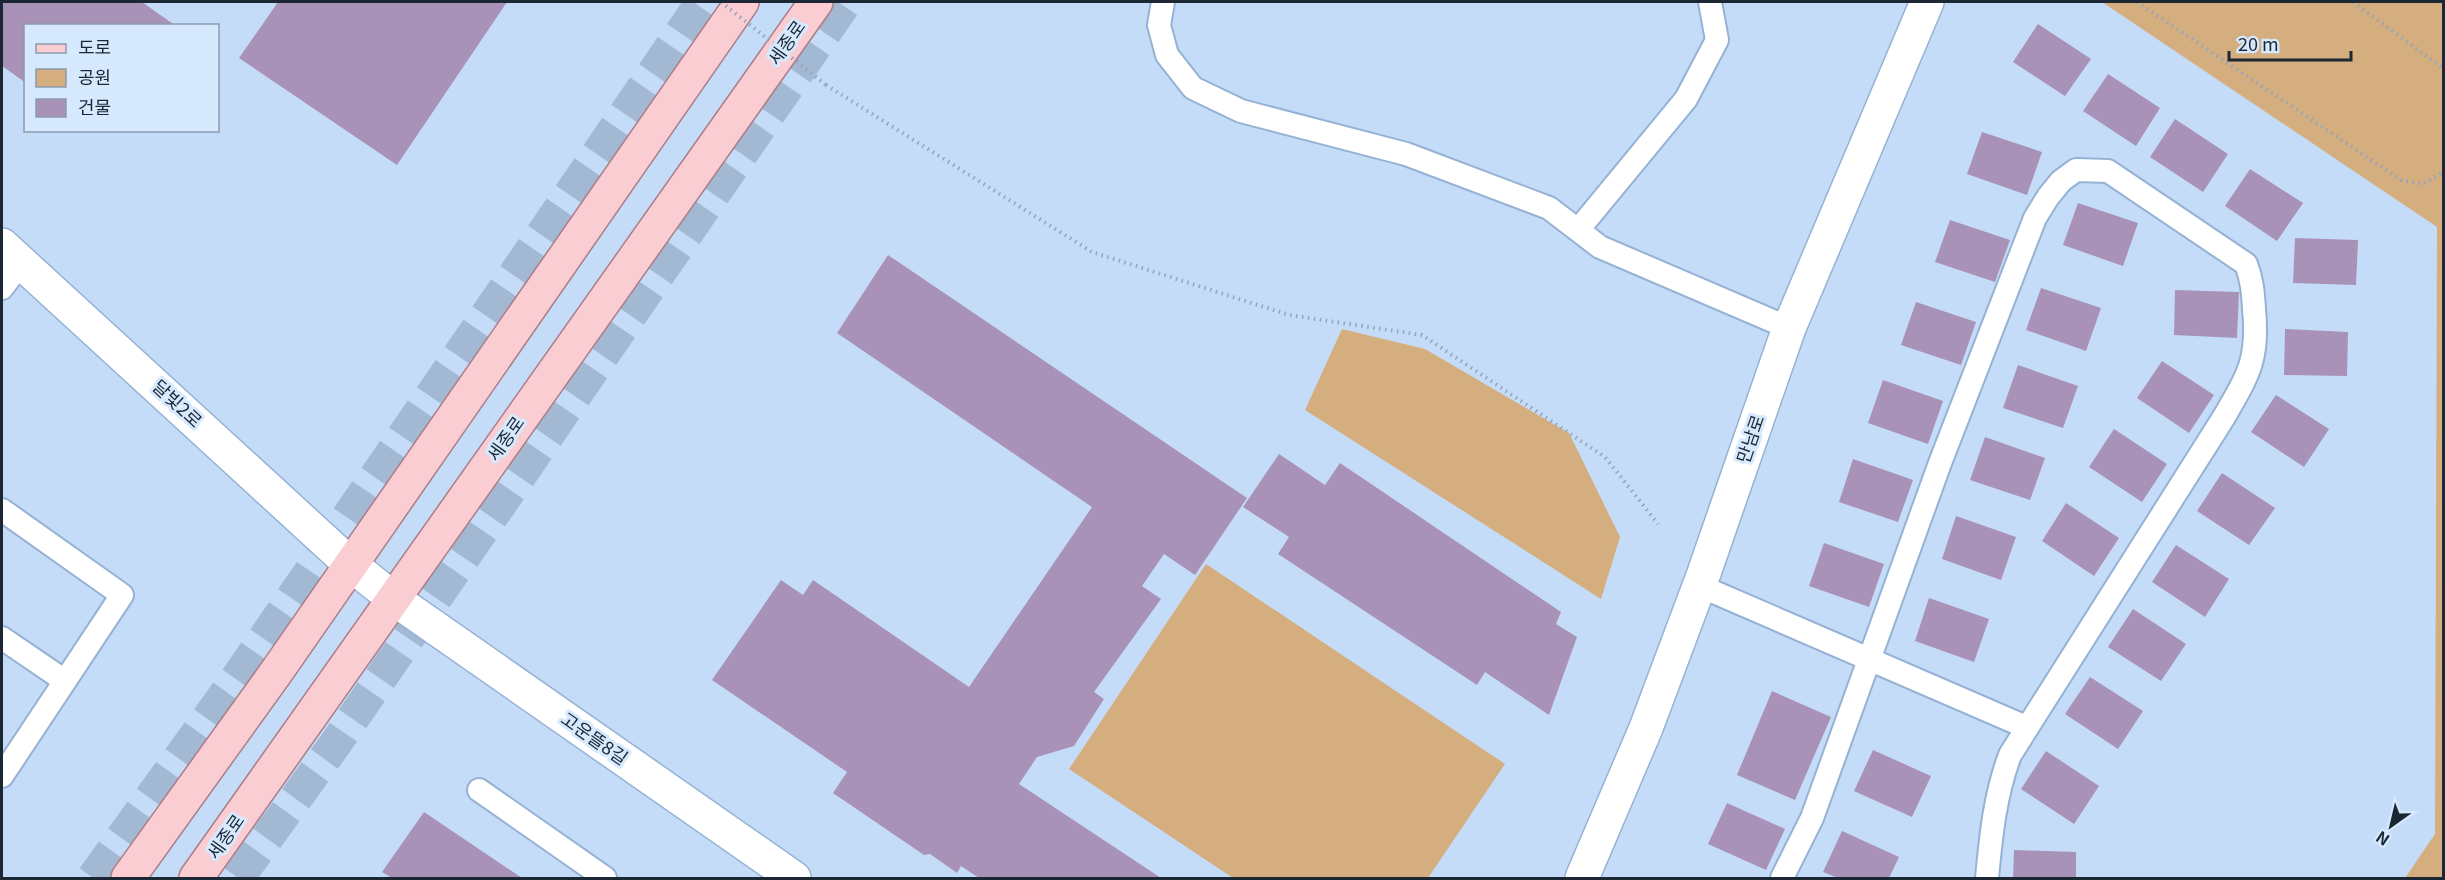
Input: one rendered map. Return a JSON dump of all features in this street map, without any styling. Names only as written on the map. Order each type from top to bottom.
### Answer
[{"type":"main road","points":[[128,879],[742,2]]},
{"type":"main road","name":"세종로","points":[[196,879],[816,2]]},
{"type":"street","name":"만남로","points":[[1582,879],[1646,728],[1700,586],[1789,328],[1927,2]]},
{"type":"street","name":"달빛2로","points":[[11,254],[350,564],[394,599]]},
{"type":"street","name":"고운뜰8길","points":[[394,599],[794,879]]},
{"type":"lane","points":[[1163,2],[1159,25],[1167,55],[1193,88],[1241,111],[1406,154],[1549,208],[1600,247],[1789,328]]},
{"type":"lane","points":[[1578,230],[1686,99],[1717,40],[1710,2]]},
{"type":"lane","points":[[1782,879],[1812,818],[1940,463],[2036,218],[2048,197],[2061,181],[2076,170],[2108,171],[2246,264],[2253,287],[2256,350],[2245,379],[2223,417],[2010,754],[2000,781],[1993,815],[1987,879]]},
{"type":"lane","points":[[2,288],[11,254]]},
{"type":"lane","points":[[2,776],[122,595],[5,520]]},
{"type":"lane","points":[[1700,586],[2026,727]]},
{"type":"lane","points":[[2,638],[65,681]]},
{"type":"lane","points":[[479,790],[605,879]]},
{"type":"path","points":[[721,2],[826,85],[1092,252],[1289,315],[1422,334],[1605,457],[1658,524]]},
{"type":"path","points":[[2137,2],[2401,180],[2422,184],[2444,172]]},
{"type":"path","points":[[2353,2],[2444,69]]},
{"type":"green space","points":[[2102,2],[2443,2],[2443,878],[2405,878],[2435,834],[2437,227]]},
{"type":"green space","points":[[1342,329],[1425,349],[1569,433],[1620,537],[1601,599],[1305,410]]},
{"type":"green space","points":[[1206,564],[1505,764],[1428,878],[1233,878],[1069,769]]},
{"type":"building","points":[[2,2],[142,2],[173,24],[24,24],[24,82],[2,66]]},
{"type":"building","points":[[278,2],[507,2],[397,165],[239,58]]},
{"type":"building","points":[[2038,24],[2091,59],[2065,96],[2013,62]]},
{"type":"building","points":[[2108,74],[2160,108],[2136,146],[2083,111]]},
{"type":"building","points":[[2175,119],[2228,154],[2203,192],[2150,157]]},
{"type":"building","points":[[1982,132],[2042,152],[2027,195],[1967,174]]},
{"type":"building","points":[[2250,169],[2303,203],[2277,241],[2225,206]]},
{"type":"building","points":[[2078,203],[2138,223],[2123,266],[2063,245]]},
{"type":"building","points":[[1950,220],[2010,240],[1995,282],[1935,262]]},
{"type":"building","points":[[2295,238],[2358,240],[2356,285],[2293,283]]},
{"type":"building","points":[[888,255],[1247,498],[1195,575],[1164,554],[1142,586],[1161,599],[1094,692],[1104,699],[1074,746],[1037,757],[1019,784],[1161,878],[979,878],[961,866],[957,873],[930,854],[924,855],[833,793],[847,772],[712,680],[781,580],[803,595],[813,580],[969,687],[1092,507],[837,333]]},
{"type":"building","points":[[2041,288],[2101,308],[2086,351],[2026,330]]},
{"type":"building","points":[[2175,290],[2239,292],[2237,338],[2174,335]]},
{"type":"building","points":[[1916,302],[1976,322],[1961,365],[1901,345]]},
{"type":"building","points":[[2285,329],[2348,332],[2347,376],[2284,375]]},
{"type":"building","points":[[2162,361],[2214,395],[2189,433],[2137,398]]},
{"type":"building","points":[[2018,365],[2078,386],[2063,428],[2003,408]]},
{"type":"building","points":[[1883,380],[1943,401],[1928,444],[1868,423]]},
{"type":"building","points":[[2276,395],[2329,429],[2304,467],[2251,432]]},
{"type":"building","points":[[2114,429],[2167,464],[2142,502],[2089,467]]},
{"type":"building","points":[[1985,437],[2045,458],[2030,500],[1970,480]]},
{"type":"building","points":[[1279,454],[1325,485],[1340,463],[1561,612],[1556,624],[1577,637],[1549,715],[1485,672],[1477,685],[1278,554],[1289,537],[1243,507]]},
{"type":"building","points":[[1853,459],[1913,480],[1898,522],[1839,502]]},
{"type":"building","points":[[2222,473],[2275,508],[2249,545],[2197,511]]},
{"type":"building","points":[[2066,503],[2119,538],[2094,576],[2042,541]]},
{"type":"building","points":[[1956,516],[2016,537],[2001,580],[1942,559]]},
{"type":"building","points":[[1824,543],[1884,564],[1869,607],[1809,586]]},
{"type":"building","points":[[2176,545],[2229,579],[2205,617],[2152,582]]},
{"type":"building","points":[[1929,598],[1989,619],[1974,662],[1915,641]]},
{"type":"building","points":[[2133,609],[2186,644],[2161,681],[2108,647]]},
{"type":"building","points":[[2090,677],[2143,711],[2118,749],[2065,714]]},
{"type":"building","points":[[1772,691],[1831,717],[1795,800],[1737,775]]},
{"type":"building","points":[[1873,750],[1931,776],[1912,817],[1854,791]]},
{"type":"building","points":[[2046,751],[2099,786],[2074,824],[2021,789]]},
{"type":"building","points":[[1727,803],[1785,829],[1766,870],[1708,844]]},
{"type":"building","points":[[424,812],[522,878],[392,878],[382,872]]},
{"type":"building","points":[[1842,831],[1899,857],[1889,878],[1838,878],[1823,872]]},
{"type":"building","points":[[2014,850],[2076,852],[2076,878],[2013,878]]},
{"type":"tunnel","points":[[93,878],[239,675],[702,2]]},
{"type":"tunnel","points":[[238,878],[336,743],[846,2]]}]
